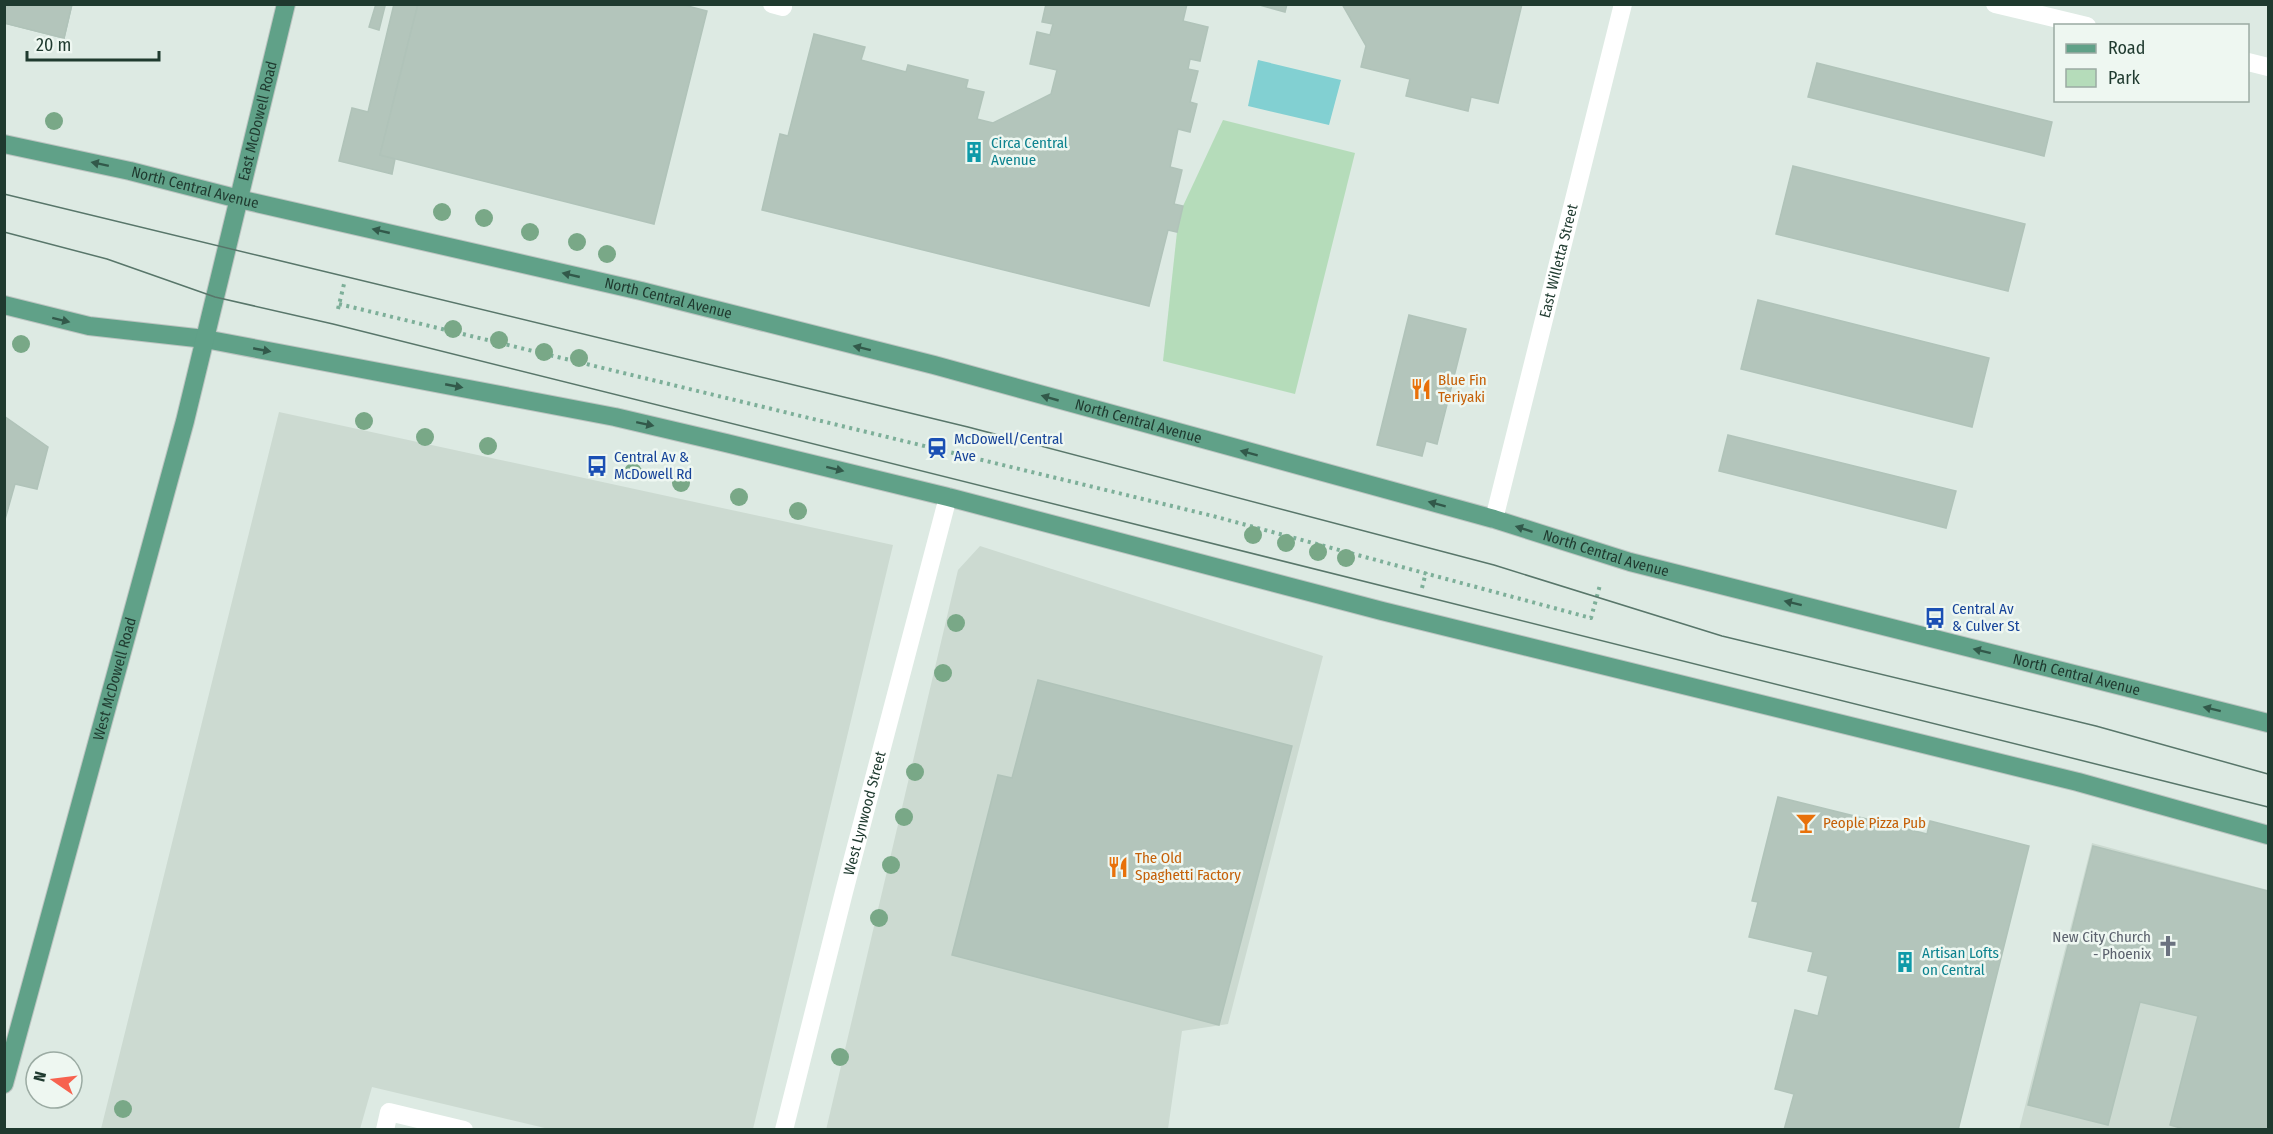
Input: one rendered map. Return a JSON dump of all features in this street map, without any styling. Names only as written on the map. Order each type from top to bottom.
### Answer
[{"type":"main road","name":"East McDowell Road","points":[[221,273],[286,4]]},
{"type":"main road","name":"North Central Avenue","points":[[4,144],[130,171],[239,199],[706,308],[934,366],[1494,519],[1630,562],[2268,723]]},
{"type":"main road","name":"West McDowell Road","points":[[4,1084],[182,432],[221,273]]},
{"type":"main road","points":[[4,305],[89,326],[205,339],[625,420],[948,498],[1382,611],[2078,782],[2268,836]]},
{"type":"street","name":"East Willetta Street","points":[[1494,519],[1623,4]]},
{"type":"street","points":[[1995,4],[2078,24]]},
{"type":"street","points":[[2249,62],[2268,67]]},
{"type":"street","name":"West Lynwood Street","points":[[784,1130],[948,498]]},
{"type":"street","points":[[385,1130],[389,1113],[464,1130]]},
{"type":"path","points":[[344,284],[338,307],[1213,516],[1590,618],[1600,582]]},
{"type":"shaded area","points":[[279,412],[893,545],[753,1129],[549,1129],[372,1087],[360,1129],[101,1129]]},
{"type":"shaded area","points":[[980,546],[1323,656],[1228,1024],[1182,1031],[1168,1129],[826,1130],[958,570]]},
{"type":"shaded area","name":"New City Church - Phoenix","points":[[2092,843],[2268,890],[2268,1129],[2019,1130]]},
{"type":"green space","points":[[1223,120],[1355,153],[1295,394],[1163,361],[1177,232],[1183,206]]},
{"type":"water","points":[[1258,60],[1341,80],[1329,125],[1248,106]]},
{"type":"building","points":[[4,4],[72,4],[64,38],[4,23]]},
{"type":"building","points":[[4,4],[72,4],[64,38],[4,23]]},
{"type":"building","points":[[376,4],[385,6],[379,30],[369,27]]},
{"type":"building","points":[[394,4],[418,4],[380,155],[395,159],[392,174],[339,161],[352,108],[368,112]]},
{"type":"building","points":[[418,4],[680,4],[707,11],[654,224],[380,155]]},
{"type":"building","name":"Circa Central Avenue","points":[[1046,4],[1187,4],[1183,21],[1208,27],[1200,61],[1190,59],[1188,69],[1198,71],[1190,102],[1197,104],[1190,132],[1178,129],[1170,167],[1182,170],[1174,204],[1183,206],[1177,232],[1168,230],[1149,306],[762,210],[780,134],[788,136],[814,34],[865,47],[861,60],[906,72],[908,65],[968,80],[966,88],[984,92],[977,119],[993,123],[1051,94],[1057,70],[1030,64],[1037,32],[1050,35],[1053,24],[1042,22]]},
{"type":"building","points":[[1256,4],[1287,4],[1285,12]]},
{"type":"building","points":[[1342,4],[1522,4],[1498,103],[1471,97],[1468,111],[1406,96],[1410,79],[1361,67],[1366,46]]},
{"type":"building","points":[[1817,63],[2052,122],[2044,156],[1808,97]]},
{"type":"building","points":[[1793,166],[2025,224],[2008,291],[1776,234]]},
{"type":"building","points":[[1758,300],[1989,358],[1972,427],[1741,369]]},
{"type":"building","name":"Blue Fin Teriyaki","points":[[1409,315],[1466,329],[1437,444],[1426,441],[1422,456],[1377,445]]},
{"type":"building","points":[[4,416],[48,447],[37,489],[15,484],[4,523]]},
{"type":"building","points":[[1728,435],[1956,491],[1946,528],[1719,471]]},
{"type":"building","name":"The Old Spaghetti Factory","points":[[1038,680],[1292,746],[1219,1025],[952,955],[998,775],[1012,778]]},
{"type":"building","name":"Artisan Lofts on Central","points":[[1778,797],[1927,834],[1930,821],[2029,846],[1958,1130],[1784,1130],[1794,1094],[1775,1089],[1795,1010],[1818,1016],[1828,976],[1808,971],[1813,952],[1749,937],[1758,902],[1752,901]]},
{"type":"building","name":"New City Church - Phoenix","points":[[2093,846],[2268,891],[2268,1130],[2187,1130],[2170,1125],[2198,1016],[2140,1002],[2108,1125],[2028,1105]]},
{"type":"tram line","points":[[4,194],[968,427],[1494,565],[1722,636],[2096,726],[2268,774]]},
{"type":"tram line","points":[[4,232],[107,259],[215,297],[333,324],[2268,807]]},
{"type":"place","name":"Circa Central Avenue","points":[[974,152]]},
{"type":"place","name":"Blue Fin Teriyaki","points":[[1421,389]]},
{"type":"place","name":"McDowell/Central Ave","points":[[937,448]]},
{"type":"place","name":"Central Av & McDowell Rd","points":[[597,466]]},
{"type":"place","name":"Central Av & Culver St","points":[[1935,618]]},
{"type":"place","name":"People Pizza Pub","points":[[1806,823]]},
{"type":"place","name":"The Old Spaghetti Factory","points":[[1118,867]]},
{"type":"place","name":"New City Church - Phoenix","points":[[2168,946]]},
{"type":"place","name":"Artisan Lofts on Central","points":[[1905,962]]}]
